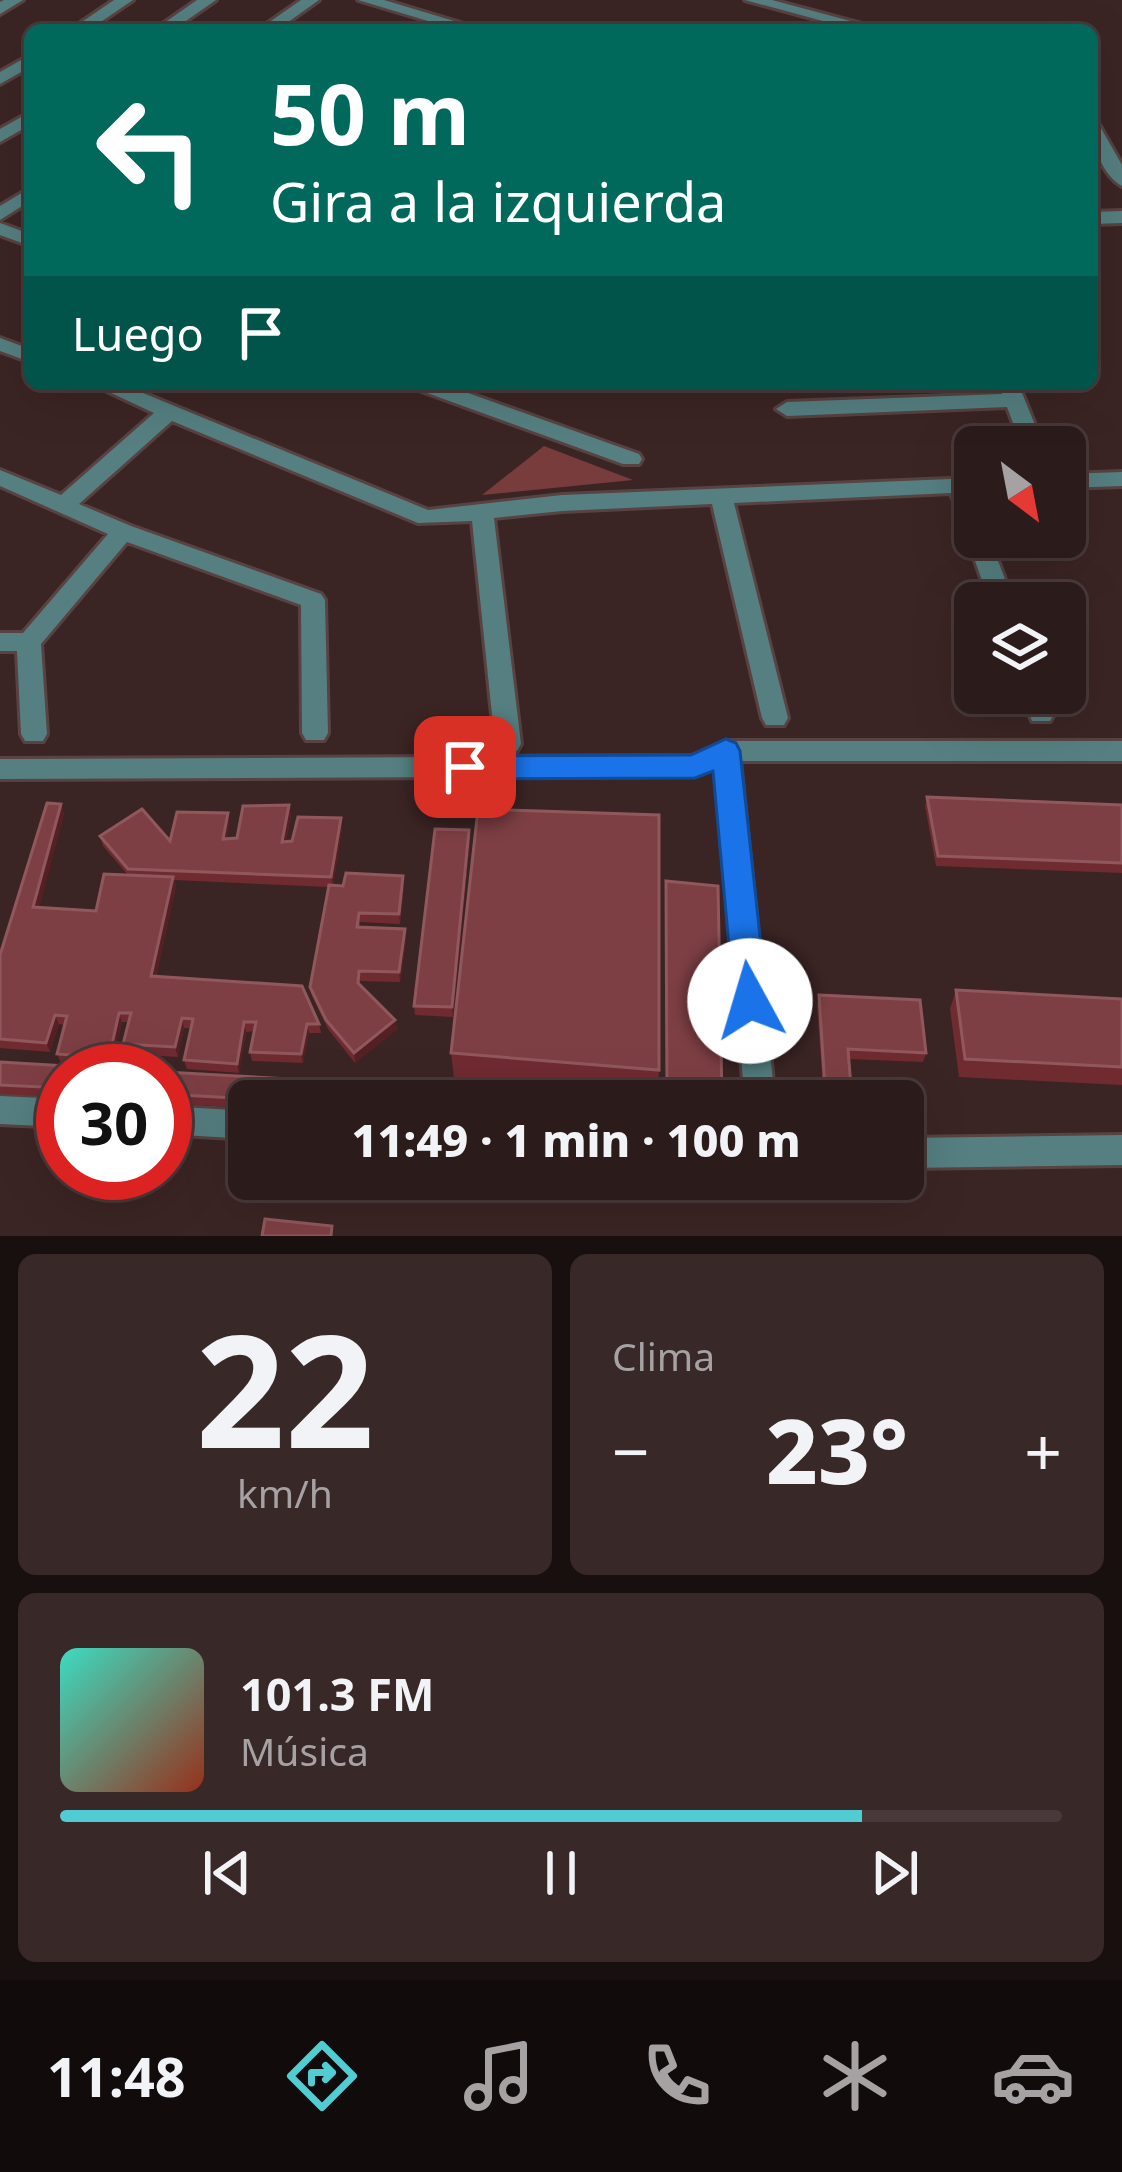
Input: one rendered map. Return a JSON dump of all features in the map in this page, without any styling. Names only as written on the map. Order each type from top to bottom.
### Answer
[{"type":"street","points":[[87,24],[125,0]]},
{"type":"street","points":[[171,24],[208,0]]},
{"type":"street","points":[[275,24],[311,0]]},
{"type":"street","points":[[366,0],[453,24]]},
{"type":"street","points":[[753,0],[851,24]]},
{"type":"street","points":[[1098,137],[1120,172]]},
{"type":"street","points":[[116,390],[426,518],[721,496],[954,486]]},
{"type":"street","points":[[440,390],[631,459]]},
{"type":"street","points":[[787,409],[1012,392],[1025,426]]},
{"type":"street","points":[[64,505],[170,411]]},
{"type":"street","points":[[0,477],[123,532],[313,600],[315,733]]},
{"type":"street","points":[[1086,480],[1122,478]]},
{"type":"street","points":[[721,496],[775,718]]},
{"type":"street","points":[[482,512],[508,744]]},
{"type":"street","points":[[34,734],[29,642],[123,532]]},
{"type":"street","points":[[0,642],[29,642]]},
{"type":"street","points":[[2,776],[695,766],[726,751],[1122,752]]},
{"type":"street","points":[[726,751],[758,1080]]},
{"type":"street","points":[[0,1110],[36,1112]]},
{"type":"street","points":[[192,1122],[228,1124]]},
{"type":"street","points":[[924,1154],[1122,1150]]},
{"type":"shaded area","points":[[544,446],[633,480],[482,495]]},
{"type":"building","points":[[927,797],[1122,805],[1122,863],[938,856]]},
{"type":"building","points":[[47,803],[61,804],[33,907],[96,911],[104,874],[173,877],[151,976],[302,986],[319,1024],[307,1024],[301,1054],[250,1052],[256,1022],[244,1022],[237,1064],[192,1061],[192,1044],[188,1044],[193,1019],[182,1018],[176,1044],[123,1044],[131,1013],[119,1013],[112,1044],[60,1044],[67,1016],[55,1015],[46,1043],[0,1039],[0,955]]},
{"type":"building","points":[[289,805],[282,842],[292,841],[298,817],[341,818],[331,877],[128,869],[100,836],[142,809],[170,841],[177,812],[228,813],[223,839],[237,838],[243,806]]},
{"type":"building","points":[[478,809],[659,815],[659,1070],[451,1053]]},
{"type":"building","points":[[435,829],[469,830],[452,1007],[414,1006]]},
{"type":"building","points":[[346,873],[403,876],[399,914],[359,913],[357,927],[405,929],[399,972],[359,971],[358,983],[395,1020],[354,1053],[326,1020],[310,987],[329,885],[343,886]]},
{"type":"building","points":[[666,881],[718,886],[722,1080],[667,1080]]},
{"type":"building","points":[[956,990],[1122,999],[1122,1067],[965,1059]]},
{"type":"building","points":[[819,995],[920,1000],[926,1053],[848,1049],[850,1080],[824,1080]]},
{"type":"building","points":[[0,1062],[36,1064],[36,1087],[0,1085]]},
{"type":"building","points":[[192,1074],[308,1080],[228,1080],[228,1098],[192,1096]]},
{"type":"building","points":[[265,1219],[332,1226],[331,1236],[262,1236]]},
{"type":"route","points":[[465,767],[695,766],[726,751],[750,1001]]}]
